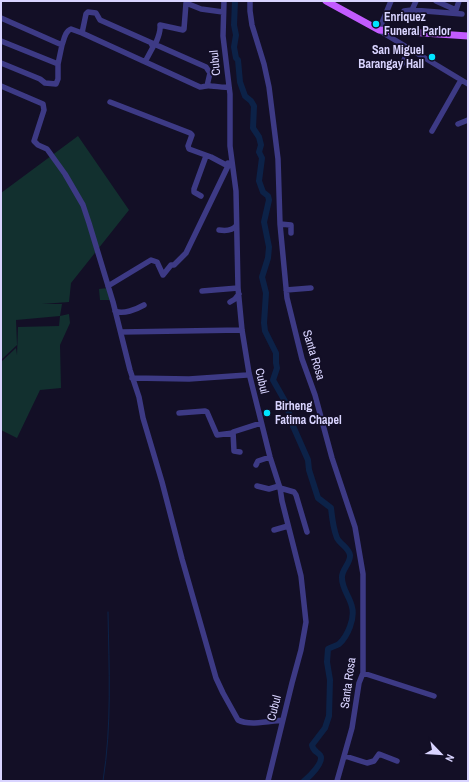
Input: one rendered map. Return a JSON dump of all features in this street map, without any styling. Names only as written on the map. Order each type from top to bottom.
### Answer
[{"type":"main road","points":[[326,1],[379,30],[468,36]]},
{"type":"street","name":"Cubul","points":[[224,1],[223,36],[229,87],[231,123],[230,146],[236,191],[238,288],[242,330],[249,373],[301,576],[306,622],[301,650],[268,781]]},
{"type":"street","name":"Santa Rosa","points":[[250,1],[252,25],[264,64],[269,87],[278,159],[280,224],[286,290],[302,359],[315,395],[332,458],[355,527],[363,574],[363,674],[359,683],[352,728],[337,781]]},
{"type":"street","points":[[390,1],[379,30],[409,50],[468,84]]},
{"type":"street","points":[[412,10],[416,1]]},
{"type":"street","points":[[436,1],[462,14]]},
{"type":"street","points":[[456,12],[459,1]]},
{"type":"street","points":[[143,61],[146,60],[153,47],[153,44],[158,38],[161,29],[160,25],[184,29],[186,3],[201,9],[223,12]]},
{"type":"street","points":[[404,11],[456,12]]},
{"type":"street","points":[[82,33],[86,14],[88,12],[96,13],[100,20],[206,67],[210,73],[207,86]]},
{"type":"street","points":[[1,18],[62,46]]},
{"type":"street","points":[[1,63],[40,79],[45,83],[54,84],[58,82],[58,64],[66,33],[69,30],[82,33],[197,85],[220,88],[229,87]]},
{"type":"street","points":[[1,41],[58,64]]},
{"type":"street","points":[[402,64],[409,50]]},
{"type":"street","points":[[432,131],[461,80]]},
{"type":"street","points":[[1,86],[43,104],[44,110],[34,141],[38,145],[47,149],[71,183],[83,205],[121,332],[132,378],[139,397],[143,418],[216,678],[238,720],[242,722],[283,720]]},
{"type":"street","points":[[110,102],[190,133],[192,135],[188,148],[228,166]]},
{"type":"street","points":[[458,124],[468,120]]},
{"type":"street","points":[[201,196],[194,192],[194,189],[206,156]]},
{"type":"street","points":[[108,286],[151,260],[157,262],[163,275],[186,253],[228,166],[229,160],[232,160]]},
{"type":"street","points":[[280,224],[291,225],[291,233]]},
{"type":"street","points":[[219,230],[230,230],[236,226]]},
{"type":"street","points":[[202,291],[238,288]]},
{"type":"street","points":[[286,290],[311,288]]},
{"type":"street","points":[[230,302],[239,294]]},
{"type":"street","points":[[115,311],[118,313],[127,312],[144,305]]},
{"type":"street","points":[[121,332],[242,330]]},
{"type":"street","points":[[132,378],[219,378],[247,376],[249,373]]},
{"type":"street","points":[[179,413],[207,412],[217,435],[233,434],[261,423]]},
{"type":"street","points":[[233,434],[234,451],[240,452]]},
{"type":"street","points":[[256,465],[258,461],[270,457]]},
{"type":"street","points":[[257,486],[269,490],[279,487],[294,492],[307,532]]},
{"type":"street","points":[[274,530],[288,526]]},
{"type":"street","points":[[363,674],[434,696]]},
{"type":"street","points":[[345,756],[367,763],[374,761],[379,754],[397,761]]},
{"type":"green space","points":[[78,136],[129,210],[71,283],[69,302],[42,304],[62,304],[60,316],[16,320],[17,345],[1,360],[1,193]]},
{"type":"green space","points":[[108,288],[112,300],[100,300],[99,289]]},
{"type":"green space","points":[[69,314],[70,323],[60,345],[61,388],[40,390],[17,438],[1,430],[1,362],[16,348],[17,355],[18,327],[59,326],[60,316]]},
{"type":"waterway","points":[[235,1],[234,25],[236,35],[234,47],[236,58],[238,60],[240,82],[245,96],[254,106],[253,128],[259,137],[261,145],[259,152],[262,158],[259,181],[263,192],[268,196],[269,200],[264,222],[269,247],[268,258],[262,277],[266,293],[264,323],[265,331],[276,353],[277,368],[273,380],[286,403],[293,426],[308,460],[309,470],[318,498],[331,508],[337,538],[348,550],[350,555],[349,561],[342,575],[342,582],[352,607],[352,621],[348,632],[342,641],[328,649],[327,662],[330,680],[329,716],[325,728],[312,745],[314,750],[320,755],[320,761],[316,769],[304,781]]},
{"type":"waterway","points":[[103,781],[109,718],[108,612]]},
{"type":"place","name":"Enriquez Funeral Parlor","points":[[376,24]]},
{"type":"place","name":"San Miguel Barangay Hall","points":[[432,57]]},
{"type":"place","name":"Birheng Fatima Chapel","points":[[267,413]]}]
